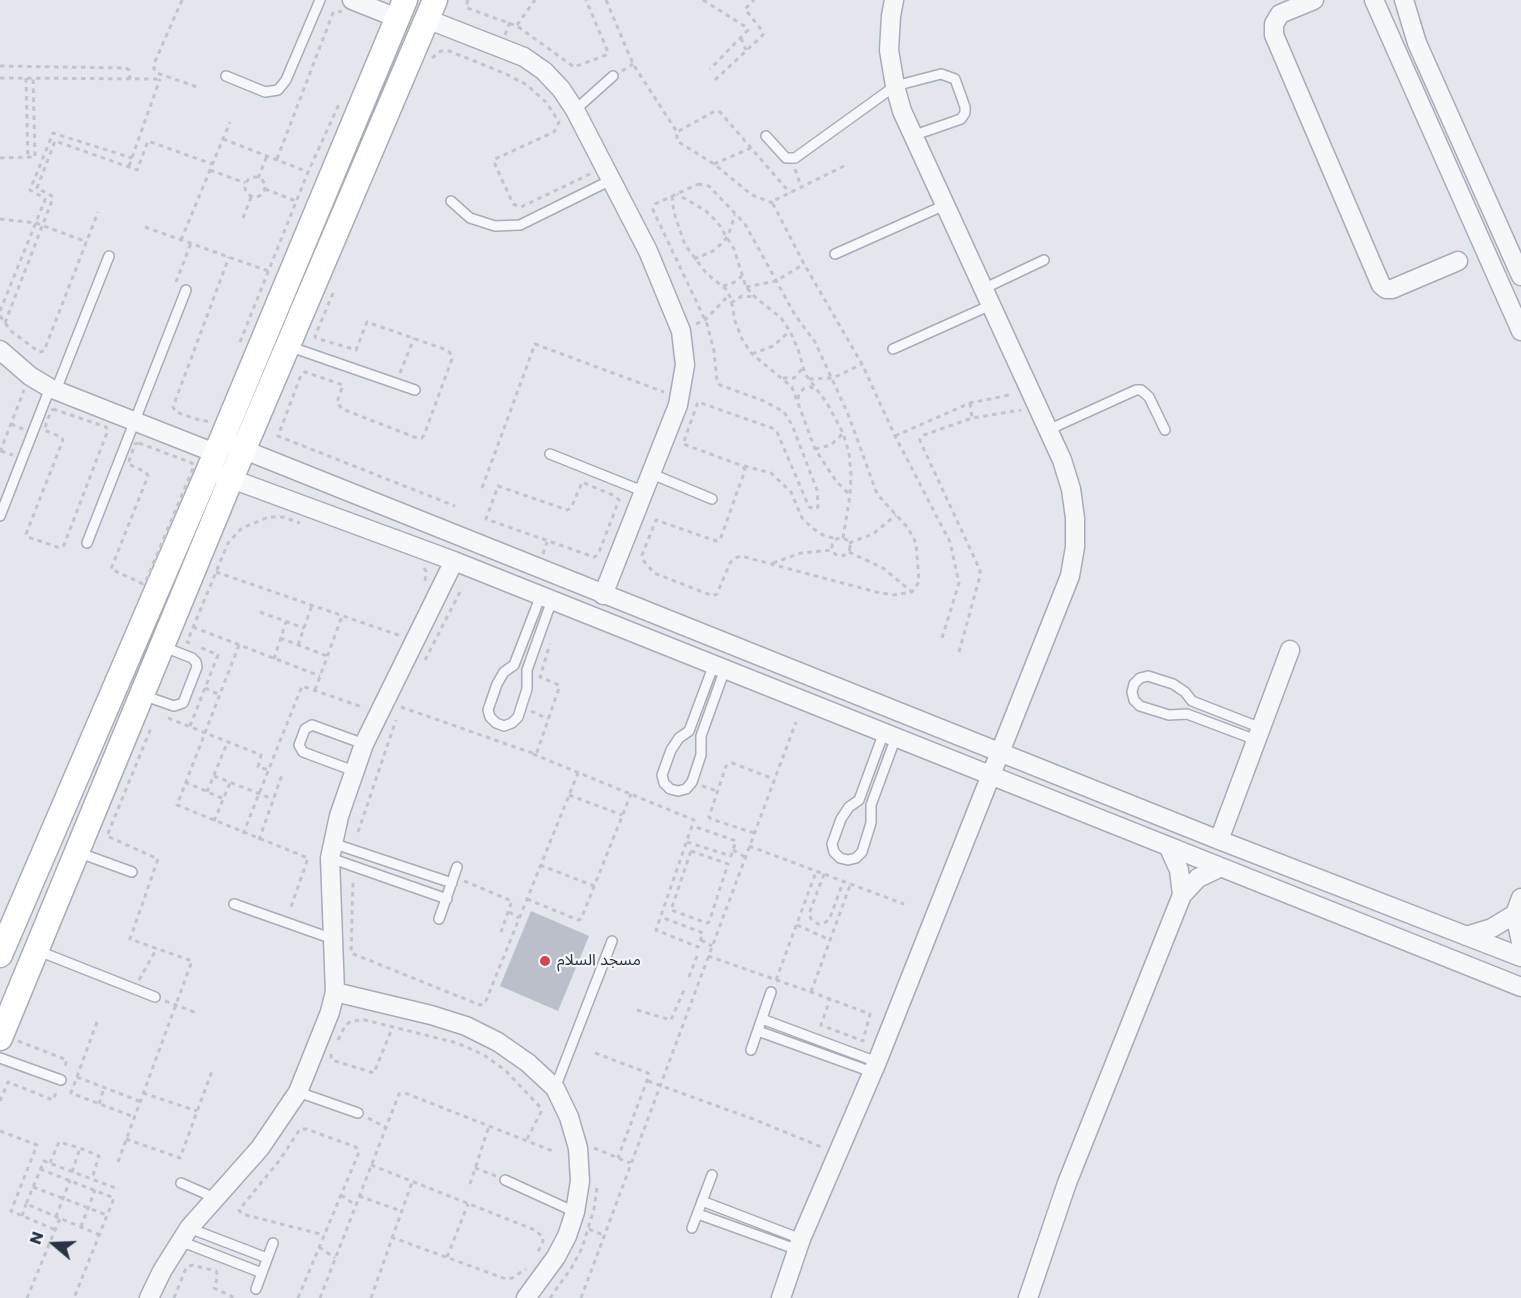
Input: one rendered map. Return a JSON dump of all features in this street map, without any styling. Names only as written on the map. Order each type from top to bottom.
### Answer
[{"type":"street","points":[[781,1298],[836,1154],[875,1067],[1070,576],[1075,547],[1075,518],[1071,489],[1062,460],[912,136],[895,86],[890,50],[894,0]]},
{"type":"street","points":[[1314,0],[1280,14],[1274,24],[1274,35],[1381,285],[1386,289],[1392,289],[1458,261]]},
{"type":"street","points":[[1374,0],[1521,331]]},
{"type":"street","points":[[1404,0],[1417,43],[1521,276]]},
{"type":"street","points":[[0,955],[213,446],[351,102],[401,9],[349,7]]},
{"type":"street","points":[[8,1037],[36,951],[231,478],[431,9],[524,57],[556,83],[575,110],[648,251],[681,331],[685,365],[680,398],[603,595]]},
{"type":"street","points":[[351,102],[384,121]]},
{"type":"street","points":[[0,350],[30,376],[53,389],[213,446],[244,450],[1219,840],[1521,957]]},
{"type":"street","points":[[213,446],[231,478],[454,561],[1521,987]]},
{"type":"street","points":[[149,1298],[162,1271],[185,1235],[260,1148],[298,1092],[330,1012],[335,992],[331,851],[354,771],[364,744],[454,561]]},
{"type":"street","points":[[1219,840],[1290,650]]},
{"type":"street","points":[[1169,848],[1179,870],[1182,895]]},
{"type":"street","points":[[1028,1298],[1067,1183],[1182,895],[1198,878],[1219,868]]},
{"type":"street","points":[[1466,936],[1492,928],[1518,906]]},
{"type":"street","points":[[1518,906],[1521,942]]},
{"type":"street","points":[[1430,951],[1440,926]]},
{"type":"street","points":[[335,992],[465,1026],[513,1052],[555,1088],[569,1117],[578,1148],[580,1181],[575,1212],[567,1236],[556,1257],[526,1298]]},
{"type":"lane","points":[[226,76],[265,92],[272,92],[282,86],[320,0]]},
{"type":"lane","points":[[766,136],[786,158],[792,159],[895,86],[946,74],[955,79],[965,106],[962,118],[912,136]]},
{"type":"lane","points":[[575,110],[613,76]]},
{"type":"lane","points":[[451,201],[470,218],[495,226],[520,225],[608,173]]},
{"type":"lane","points":[[835,254],[945,205]]},
{"type":"lane","points":[[0,516],[109,256]]},
{"type":"lane","points":[[893,349],[987,297],[1044,260]]},
{"type":"lane","points":[[87,543],[186,290]]},
{"type":"lane","points":[[288,346],[415,390]]},
{"type":"lane","points":[[1048,430],[1136,390],[1146,393],[1149,397],[1165,430]]},
{"type":"lane","points":[[550,454],[645,492]]},
{"type":"lane","points":[[652,474],[712,499]]},
{"type":"lane","points":[[547,598],[527,670],[527,689],[518,717],[512,723],[504,726],[496,723],[490,717],[488,710],[500,678],[514,665],[547,598]]},
{"type":"lane","points":[[142,695],[174,706],[183,703],[197,667],[196,662],[192,658],[162,646]]},
{"type":"lane","points":[[720,667],[701,736],[701,754],[693,782],[686,789],[678,791],[670,789],[664,783],[662,775],[674,743],[689,731],[720,667]]},
{"type":"lane","points":[[1148,676],[1173,684],[1185,692],[1192,702],[1258,734],[1190,715],[1169,715],[1140,706],[1134,700],[1132,692],[1134,684],[1140,678],[1148,676]]},
{"type":"lane","points":[[354,771],[303,752],[299,746],[305,729],[312,725],[364,744]]},
{"type":"lane","points":[[890,735],[871,805],[872,823],[862,852],[856,858],[848,860],[840,858],[834,852],[832,844],[841,819],[849,807],[859,800],[890,735]]},
{"type":"lane","points":[[331,851],[454,876],[440,919]]},
{"type":"lane","points":[[331,851],[447,899]]},
{"type":"lane","points":[[77,852],[132,872]]},
{"type":"lane","points":[[234,904],[333,939]]},
{"type":"lane","points":[[555,1088],[612,941]]},
{"type":"lane","points":[[36,951],[155,996]]},
{"type":"lane","points":[[751,1050],[771,992]]},
{"type":"lane","points":[[762,1019],[875,1067]]},
{"type":"lane","points":[[758,1031],[875,1067]]},
{"type":"lane","points":[[0,1059],[61,1080]]},
{"type":"lane","points":[[298,1092],[358,1113]]},
{"type":"lane","points":[[693,1228],[712,1175]]},
{"type":"lane","points":[[505,1180],[575,1212]]},
{"type":"lane","points":[[181,1183],[215,1198]]},
{"type":"lane","points":[[702,1202],[800,1245]]},
{"type":"lane","points":[[698,1214],[800,1245]]},
{"type":"lane","points":[[185,1235],[267,1258]]},
{"type":"lane","points":[[185,1235],[262,1273]]},
{"type":"lane","points":[[256,1289],[273,1243]]},
{"type":"path","points":[[160,77],[155,72],[154,64],[182,0]]},
{"type":"path","points":[[468,0],[467,8],[517,26],[575,67],[606,55],[608,52],[586,0]]},
{"type":"path","points":[[517,26],[535,0]]},
{"type":"path","points":[[606,0],[633,64],[677,132],[677,141],[714,164],[752,195],[773,203],[804,264],[862,364],[895,436],[947,535],[960,577],[942,638]]},
{"type":"path","points":[[703,0],[746,27],[747,33],[710,69]]},
{"type":"path","points":[[715,80],[763,34],[745,9],[754,0]]},
{"type":"path","points":[[277,159],[333,13],[349,7]]},
{"type":"path","points":[[741,38],[746,50]]},
{"type":"path","points":[[430,60],[435,55],[449,51],[504,73],[527,86],[546,102],[559,122],[554,132],[495,159],[494,162],[516,206],[521,207],[608,173]]},
{"type":"path","points":[[0,66],[126,68],[129,70],[130,79]]},
{"type":"path","points":[[128,167],[160,77]]},
{"type":"path","points":[[0,78],[130,79],[160,77],[200,88]]},
{"type":"path","points":[[26,78],[28,159]]},
{"type":"path","points":[[0,158],[35,157],[33,78]]},
{"type":"path","points":[[26,87],[33,87]]},
{"type":"path","points":[[238,346],[308,172],[351,102]]},
{"type":"path","points":[[677,132],[718,111],[722,113],[790,192]]},
{"type":"path","points":[[182,240],[230,122]]},
{"type":"path","points":[[0,311],[45,199],[30,190],[52,133],[132,158]]},
{"type":"path","points":[[223,139],[308,172]]},
{"type":"path","points":[[5,323],[53,198],[37,188],[56,141],[137,170],[148,141],[212,164]]},
{"type":"path","points":[[714,164],[752,148]]},
{"type":"path","points":[[134,151],[142,156]]},
{"type":"path","points":[[258,178],[267,156]]},
{"type":"path","points":[[792,159],[801,187]]},
{"type":"path","points":[[773,203],[790,192],[844,166]]},
{"type":"path","points":[[210,170],[245,183]]},
{"type":"path","points":[[251,178],[258,178],[264,184],[264,189],[260,196],[251,196],[245,191],[245,183],[251,178]]},
{"type":"path","points":[[743,466],[745,470],[720,540],[716,541],[656,520],[642,558],[654,573],[713,596],[716,595],[730,563],[735,558],[746,557],[876,592],[893,595],[912,592],[919,582],[916,543],[908,528],[877,494],[847,411],[815,342],[795,315],[745,224],[709,186],[698,184],[655,204],[653,210],[705,320],[714,351],[718,384],[764,401],[784,412],[792,425],[817,490],[818,507],[816,509],[809,507],[777,432],[772,428],[698,402],[683,444],[743,466],[771,473],[791,492],[802,518],[812,528],[823,535],[836,539],[843,538],[849,543]]},
{"type":"path","points":[[264,189],[296,201]]},
{"type":"path","points":[[677,194],[706,211],[728,236],[746,287],[781,318],[790,331],[809,379],[832,410],[849,453],[851,474],[843,538]]},
{"type":"path","points":[[243,218],[251,196]]},
{"type":"path","points":[[672,196],[678,230],[694,259],[730,294],[738,330],[752,354],[761,364],[792,387],[807,433],[815,449],[850,495]]},
{"type":"path","points":[[0,316],[11,331],[39,352],[44,351],[98,212]]},
{"type":"path","points":[[694,259],[713,251],[728,236],[736,214]]},
{"type":"path","points":[[0,219],[36,223],[87,242]]},
{"type":"path","points":[[145,227],[268,271]]},
{"type":"path","points":[[213,446],[202,421],[176,412],[173,406],[229,257]]},
{"type":"path","points":[[746,287],[776,281],[804,264]]},
{"type":"path","points":[[723,286],[733,283],[742,276]]},
{"type":"path","points":[[334,291],[316,338],[356,350],[367,322],[447,350],[452,359],[423,437],[417,438],[342,409],[337,402],[343,385],[305,372],[301,375],[278,436],[455,506]]},
{"type":"path","points":[[705,320],[730,294]]},
{"type":"path","points":[[731,303],[742,296],[755,297]]},
{"type":"path","points":[[752,354],[773,346],[790,331]]},
{"type":"path","points":[[396,384],[414,338]]},
{"type":"path","points":[[482,488],[535,344],[680,398]]},
{"type":"path","points":[[809,379],[832,378],[862,364]]},
{"type":"path","points":[[781,377],[794,378],[803,368]]},
{"type":"path","points":[[0,452],[30,376]]},
{"type":"path","points":[[798,400],[803,389],[810,387],[816,390]]},
{"type":"path","points":[[895,436],[970,404],[1009,395]]},
{"type":"path","points":[[970,404],[972,418]]},
{"type":"path","points":[[959,652],[980,570],[920,441],[924,435],[972,418],[1038,407]]},
{"type":"path","points":[[51,410],[107,428],[108,432],[63,546],[59,547],[26,535],[63,440],[60,436],[44,430],[51,410]]},
{"type":"path","points":[[815,449],[831,445],[843,433]]},
{"type":"path","points":[[138,443],[193,464],[194,468],[146,582],[142,584],[111,571],[148,476],[146,472],[128,464],[135,444],[138,443]]},
{"type":"path","points":[[584,483],[615,496],[619,500],[598,555],[594,557],[486,519],[498,486],[567,510],[571,508],[584,483]]},
{"type":"path","points":[[849,543],[873,534],[896,515]]},
{"type":"path","points":[[190,726],[218,655],[188,642],[228,543],[242,528],[269,517],[283,517],[305,525]]},
{"type":"path","points":[[832,550],[836,539]]},
{"type":"path","points":[[849,543],[849,552]]},
{"type":"path","points":[[771,564],[801,553],[832,550],[842,556],[849,552]]},
{"type":"path","points":[[849,552],[882,568],[912,592]]},
{"type":"path","points":[[418,563],[426,571],[424,585]]},
{"type":"path","points":[[216,572],[403,636]]},
{"type":"path","points":[[424,662],[462,588]]},
{"type":"path","points":[[298,645],[312,605]]},
{"type":"path","points":[[260,612],[304,628]]},
{"type":"path","points":[[315,690],[342,616]]},
{"type":"path","points":[[274,658],[286,621]]},
{"type":"path","points":[[193,627],[320,676]]},
{"type":"path","points":[[533,754],[537,752],[559,686],[540,677],[554,634]]},
{"type":"path","points":[[280,638],[327,656]]},
{"type":"path","points":[[239,645],[177,805],[308,859],[291,907]]},
{"type":"path","points":[[243,834],[302,687],[364,706]]},
{"type":"path","points":[[205,688],[220,695]]},
{"type":"path","points":[[404,700],[401,707],[533,754],[693,819],[693,826],[661,917],[657,932],[697,947],[702,932],[661,917]]},
{"type":"path","points":[[521,707],[548,719]]},
{"type":"path","points":[[358,832],[397,717]]},
{"type":"path","points":[[168,718],[261,755],[258,766],[269,770]]},
{"type":"path","points":[[581,1298],[796,722]]},
{"type":"path","points":[[118,1162],[192,960],[130,939],[158,858],[107,837],[152,726]]},
{"type":"path","points":[[207,792],[228,741]]},
{"type":"path","points":[[754,833],[709,817],[726,765],[774,779]]},
{"type":"path","points":[[259,840],[283,772]]},
{"type":"path","points":[[353,883],[351,953],[480,1005],[485,1003],[578,772]]},
{"type":"path","points":[[214,776],[273,799]]},
{"type":"path","points":[[185,782],[224,799]]},
{"type":"path","points":[[693,782],[717,791]]},
{"type":"path","points":[[214,821],[230,783]]},
{"type":"path","points":[[527,899],[579,920],[631,794]]},
{"type":"path","points":[[569,795],[622,815]]},
{"type":"path","points":[[687,842],[730,856],[733,850],[736,841],[693,826]]},
{"type":"path","points":[[749,846],[851,882],[904,904]]},
{"type":"path","points":[[733,850],[745,857]]},
{"type":"path","points":[[692,851],[728,864],[708,923],[671,909],[680,880],[692,851]]},
{"type":"path","points":[[540,865],[594,886]]},
{"type":"path","points":[[776,980],[816,871]]},
{"type":"path","points":[[824,874],[809,914],[810,919],[818,924],[829,920],[844,880]]},
{"type":"path","points":[[454,876],[510,900],[512,903],[501,932]]},
{"type":"path","points":[[674,879],[680,880]]},
{"type":"path","points":[[811,992],[851,882]]},
{"type":"path","points":[[509,912],[519,918]]},
{"type":"path","points":[[815,933],[818,924]]},
{"type":"path","points":[[797,925],[830,939]]},
{"type":"path","points":[[701,940],[712,946]]},
{"type":"path","points":[[134,989],[157,948]]},
{"type":"path","points":[[697,956],[690,975],[700,978]]},
{"type":"path","points":[[708,956],[811,992],[830,999],[870,1014],[862,1041],[821,1025],[830,999]]},
{"type":"path","points":[[636,1010],[669,1021],[673,1017],[684,990]]},
{"type":"path","points":[[176,1005],[197,1013]]},
{"type":"path","points":[[393,1026],[374,1073],[331,1059],[330,1054],[345,1026],[351,1022],[365,1020],[393,1026],[457,1043],[484,1055],[505,1070],[541,1108],[526,1141]]},
{"type":"path","points":[[98,1022],[71,1093],[134,1117]]},
{"type":"path","points":[[0,1101],[8,1082],[53,1100],[67,1060],[8,1037]]},
{"type":"path","points":[[595,1053],[648,1073],[648,1081],[618,1158]]},
{"type":"path","points":[[126,1139],[180,1158],[213,1068]]},
{"type":"path","points":[[76,1077],[140,1101]]},
{"type":"path","points":[[648,1081],[753,1119],[836,1154]]},
{"type":"path","points":[[99,1104],[105,1088]]},
{"type":"path","points":[[143,1093],[197,1111]]},
{"type":"path","points":[[320,1298],[397,1096],[402,1093],[555,1152]]},
{"type":"path","points":[[358,1113],[386,1127]]},
{"type":"path","points":[[470,1184],[489,1126]]},
{"type":"path","points":[[298,1298],[341,1195],[359,1149],[303,1129],[298,1131],[279,1161],[239,1207],[239,1211],[242,1214],[324,1235]]},
{"type":"path","points":[[0,1131],[37,1145],[11,1211],[56,1230]]},
{"type":"path","points":[[50,1163],[59,1142],[80,1148],[99,1157],[92,1179]]},
{"type":"path","points":[[72,1172],[80,1148]]},
{"type":"path","points":[[594,1148],[630,1163]]},
{"type":"path","points":[[22,1215],[44,1161],[118,1189]]},
{"type":"path","points":[[371,1165],[541,1233],[543,1241],[534,1261]]},
{"type":"path","points":[[475,1168],[505,1180]]},
{"type":"path","points":[[40,1169],[113,1197],[108,1215],[74,1298]]},
{"type":"path","points":[[27,1298],[56,1230],[63,1198],[70,1180]]},
{"type":"path","points":[[371,1298],[412,1182]]},
{"type":"path","points":[[33,1187],[108,1215]]},
{"type":"path","points":[[22,1189],[31,1193]]},
{"type":"path","points":[[81,1227],[95,1190]]},
{"type":"path","points":[[341,1195],[355,1205]]},
{"type":"path","points":[[359,1196],[401,1211]]},
{"type":"path","points":[[26,1204],[100,1235]]},
{"type":"path","points":[[447,1257],[468,1204]]},
{"type":"path","points":[[589,1229],[603,1235]]},
{"type":"path","points":[[391,1237],[508,1279],[529,1266]]},
{"type":"path","points":[[319,1247],[335,1258]]},
{"type":"path","points":[[174,1298],[187,1267],[192,1264],[216,1271],[218,1276],[214,1288],[235,1298]]},
{"type":"building","name":"مسجد السلام","points":[[531,911],[589,936],[558,1011],[500,986]]},
{"type":"place","name":"مسجد السلام","points":[[545,961]]}]
